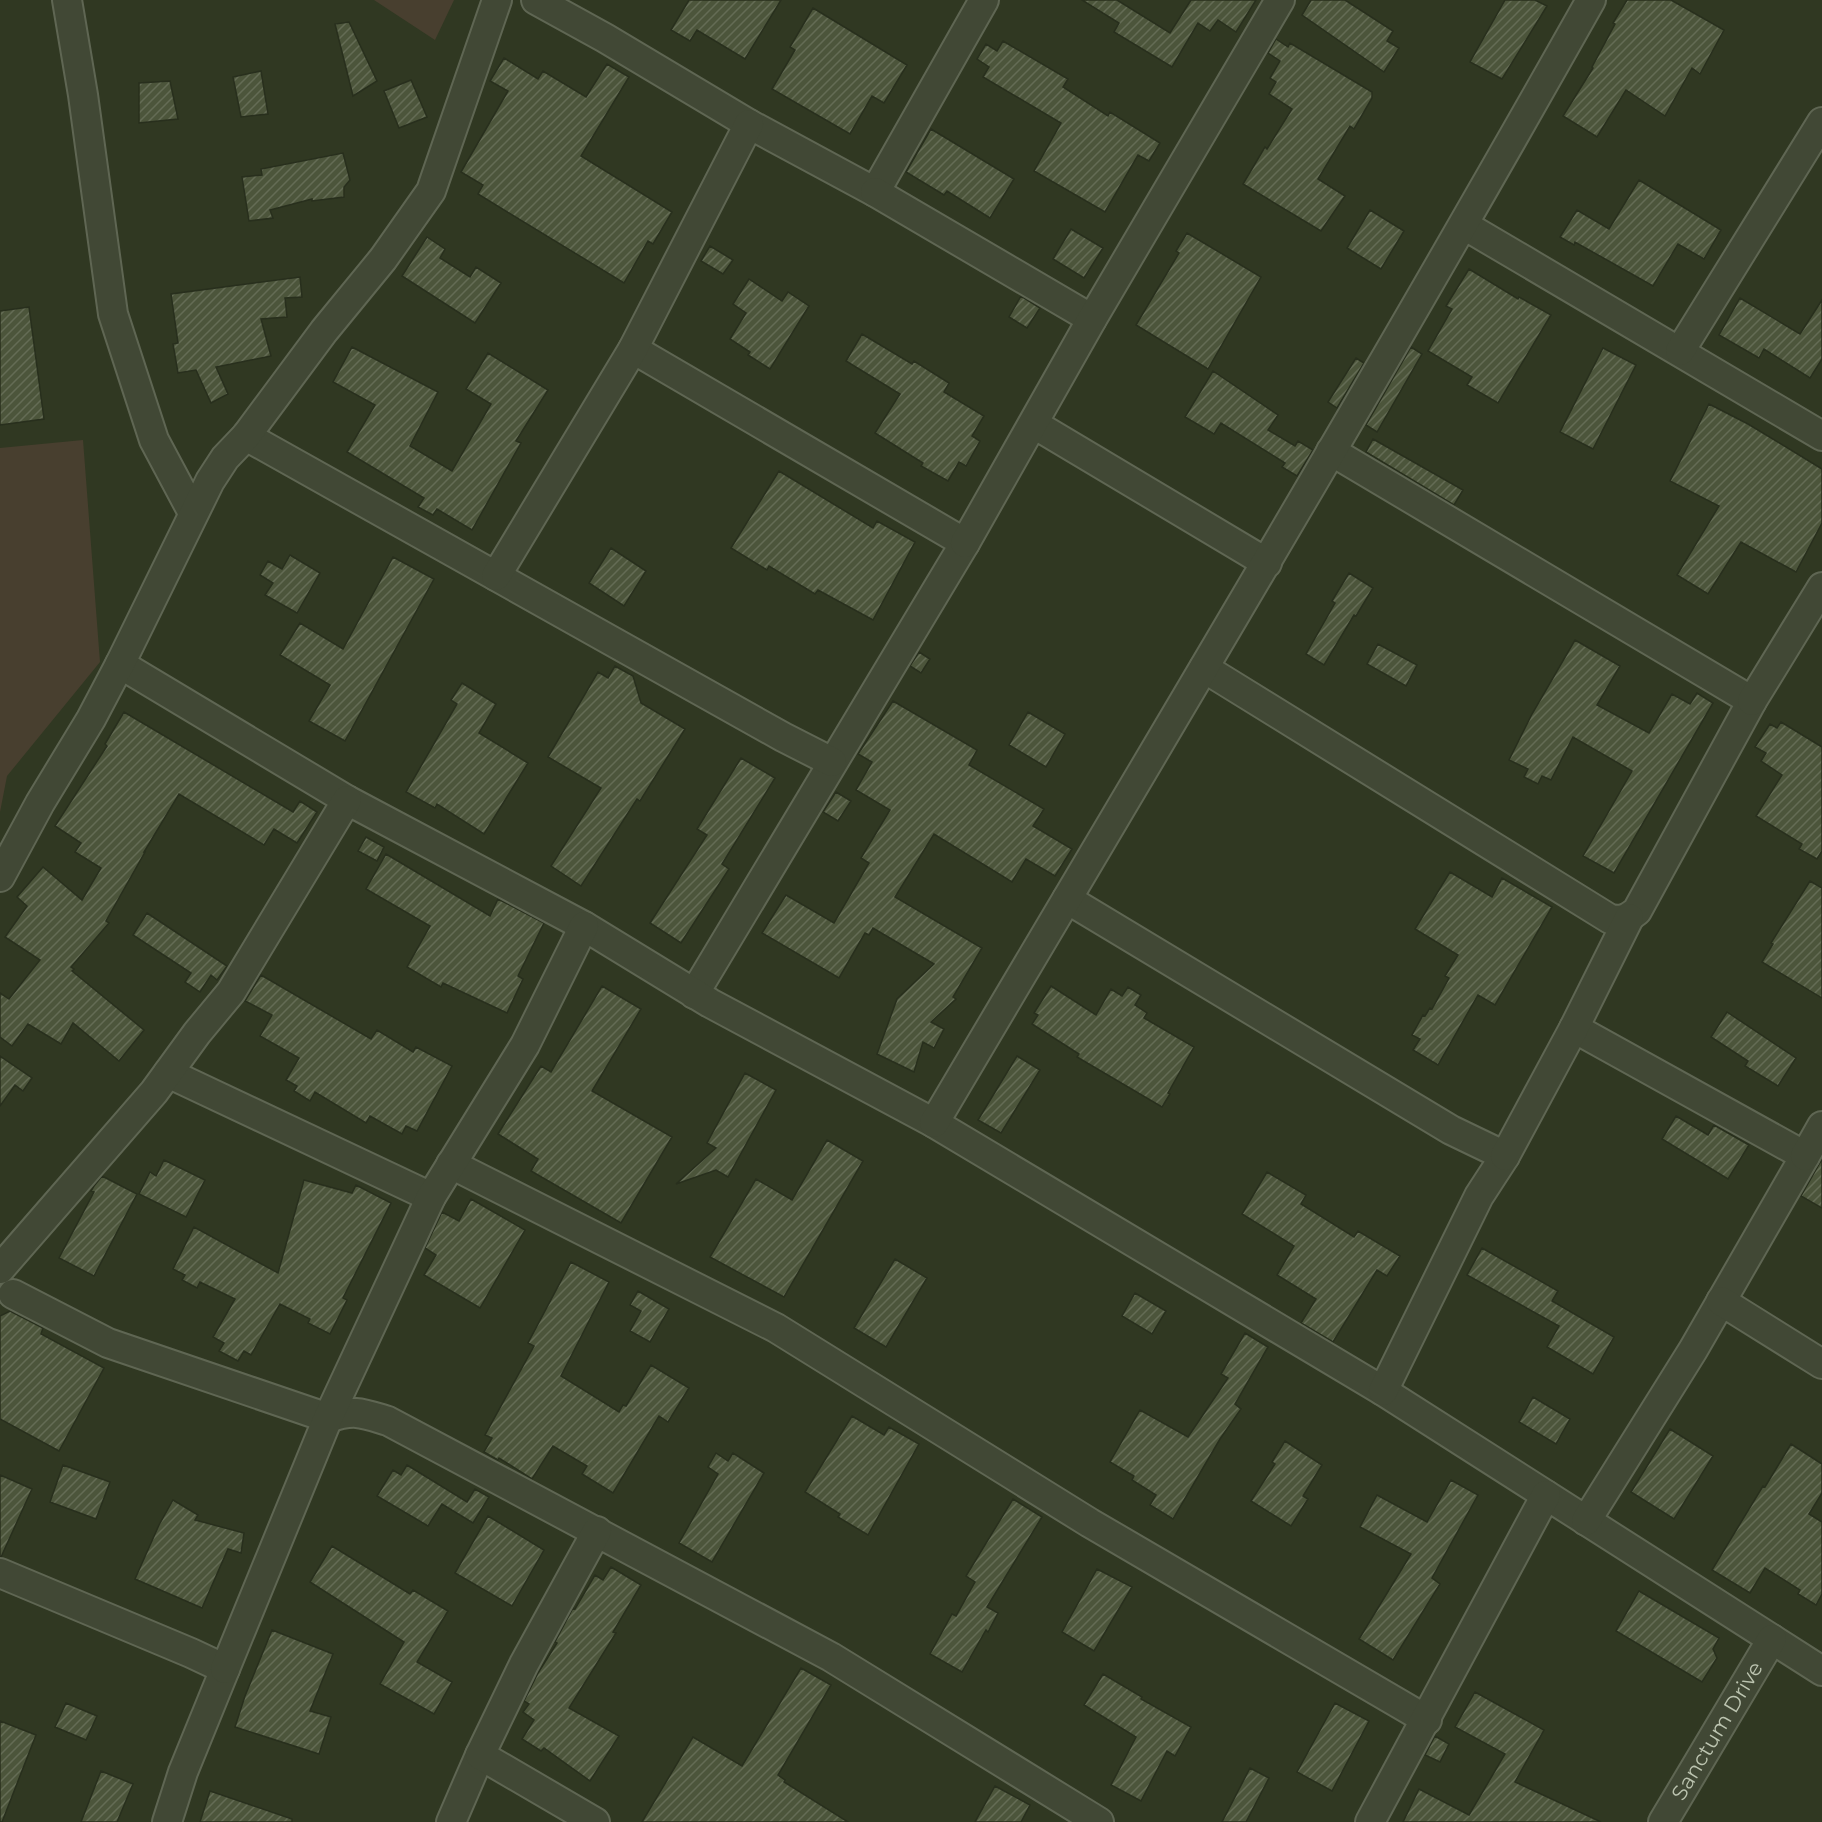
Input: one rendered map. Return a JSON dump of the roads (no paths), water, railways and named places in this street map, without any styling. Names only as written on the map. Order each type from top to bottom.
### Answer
[{"type":"street","points":[[67,0],[83,95],[113,314],[154,440],[193,513]]},
{"type":"street","points":[[0,877],[40,803],[91,719],[210,481],[225,458],[246,436],[324,331],[383,259],[431,191],[498,0]]},
{"type":"street","points":[[536,0],[1092,319]]},
{"type":"street","points":[[874,192],[984,0]]},
{"type":"street","points":[[694,994],[965,543],[1092,319],[1280,0]]},
{"type":"street","points":[[934,1124],[1267,563],[1464,225],[1591,0]]},
{"type":"street","points":[[496,576],[633,349],[749,124]]},
{"type":"street","points":[[1680,351],[1821,125]]},
{"type":"street","points":[[1464,225],[1822,436]]},
{"type":"street","points":[[633,349],[965,543]]},
{"type":"street","points":[[1034,424],[1267,563]]},
{"type":"street","points":[[246,436],[783,737],[832,762]]},
{"type":"street","points":[[1331,452],[1752,701]]},
{"type":"street","points":[[1383,1390],[1479,1196],[1505,1156],[1574,1028],[1629,918],[1636,911],[1752,701],[1822,587]]},
{"type":"street","points":[[120,664],[347,800],[584,926],[694,994],[934,1124],[1383,1390],[1822,1671]]},
{"type":"street","points":[[1204,668],[1610,919],[1620,921],[1629,918]]},
{"type":"street","points":[[0,1269],[140,1108],[197,1033],[231,993],[347,800]]},
{"type":"street","points":[[1067,899],[1451,1130],[1505,1156]]},
{"type":"street","points":[[167,1822],[183,1772],[328,1418],[431,1197],[525,1045],[584,926]]},
{"type":"street","points":[[1574,1028],[1805,1156]]},
{"type":"street","points":[[168,1073],[431,1197]]},
{"type":"street","points":[[1586,1521],[1693,1350],[1822,1126]]},
{"type":"street","points":[[451,1164],[776,1328],[1090,1522],[1426,1720]]},
{"type":"street","points":[[4,1294],[108,1343],[328,1418],[346,1412],[364,1413],[388,1421],[831,1657],[1097,1821]]},
{"type":"street","points":[[1721,1301],[1822,1364]]},
{"type":"street","points":[[1370,1822],[1546,1495]]},
{"type":"street","points":[[451,1822],[524,1664],[597,1531]]},
{"type":"street","points":[[0,1573],[191,1653],[225,1670]]},
{"type":"street","name":"Sanctum Drive","points":[[1663,1822],[1772,1639]]},
{"type":"street","points":[[480,1755],[595,1822]]}]
